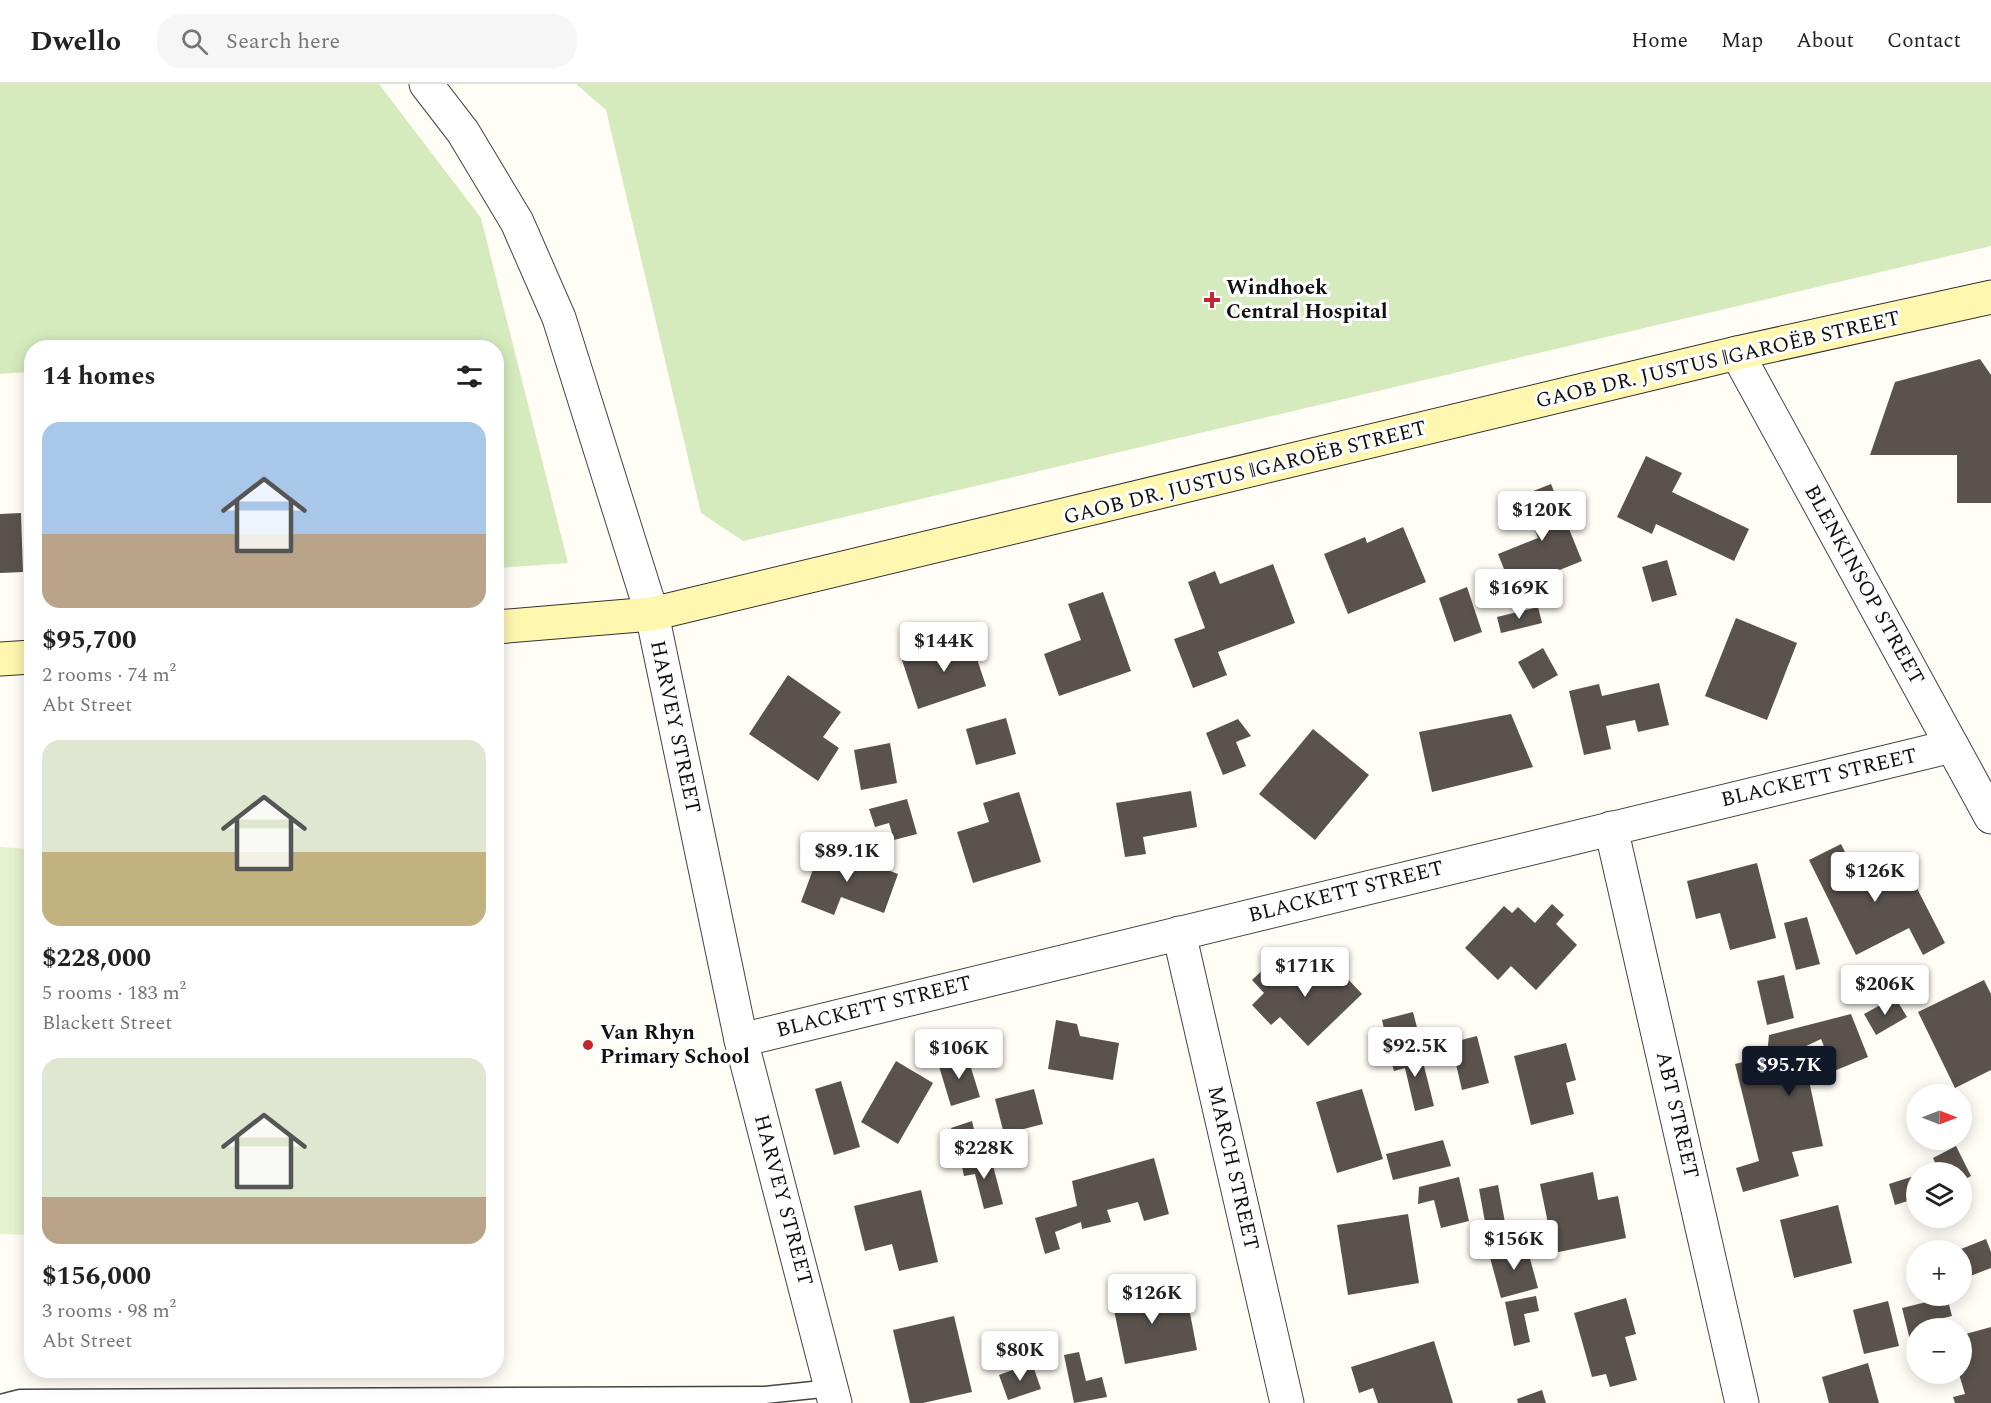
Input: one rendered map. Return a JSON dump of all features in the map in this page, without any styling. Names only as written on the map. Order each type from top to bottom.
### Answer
[{"type":"street","name":"HARVEY STREET","points":[[426,84],[463,132],[517,222],[559,318],[652,614],[741,1040],[834,1396]]},
{"type":"street","name":"GAOB DR. JUSTUS ǁGAROËB STREET","points":[[504,626],[652,614],[1737,353],[1991,297]]},
{"type":"street","name":"BLENKINSOP STREET","points":[[1737,353],[1991,817]]},
{"type":"street","points":[[0,658],[24,657]]},
{"type":"street","name":"BLACKETT STREET","points":[[741,1040],[1952,746]]},
{"type":"street","name":"ABT STREET","points":[[1611,828],[1742,1403]]},
{"type":"street","name":"MARCH STREET","points":[[1179,933],[1287,1403]]},
{"type":"lane","points":[[0,1403],[20,1398],[834,1396]]},
{"type":"green space","points":[[0,84],[379,84],[481,218],[568,563],[504,568],[504,340],[24,340],[24,372],[0,374]]},
{"type":"green space","name":"Windhoek Central Hospital","points":[[576,84],[1991,84],[1991,246],[743,541],[701,513],[606,110]]},
{"type":"green space","points":[[0,847],[24,849],[24,1235],[0,1234]]},
{"type":"building","points":[[1980,359],[1991,375],[1991,503],[1957,503],[1957,455],[1870,455],[1895,382]]},
{"type":"building","points":[[1646,456],[1682,473],[1672,492],[1749,529],[1734,561],[1656,524],[1652,534],[1617,517]]},
{"type":"building","points":[[1551,484],[1582,561],[1512,589],[1498,554],[1538,538],[1521,496]]},
{"type":"building","points":[[21,513],[23,572],[0,573],[0,514]]},
{"type":"building","points":[[1403,527],[1426,582],[1348,614],[1324,554],[1365,537],[1367,543]]},
{"type":"building","points":[[1667,560],[1677,595],[1652,602],[1642,567]]},
{"type":"building","points":[[1273,564],[1295,623],[1218,652],[1227,675],[1193,688],[1174,639],[1205,628],[1188,582],[1215,571],[1220,584]]},
{"type":"building","points":[[1467,587],[1482,632],[1454,642],[1439,598]]},
{"type":"building","points":[[1103,592],[1131,671],[1059,696],[1044,654],[1081,640],[1068,604]]},
{"type":"building","points":[[1538,607],[1542,623],[1501,633],[1497,617]]},
{"type":"building","points":[[1736,618],[1797,643],[1767,720],[1705,696]]},
{"type":"building","points":[[970,638],[986,686],[918,709],[902,660]]},
{"type":"building","points":[[1543,648],[1558,675],[1533,689],[1518,662]]},
{"type":"building","points":[[788,675],[841,712],[823,737],[839,748],[818,781],[749,734]]},
{"type":"building","points":[[1659,683],[1669,725],[1638,732],[1635,720],[1606,726],[1611,749],[1584,755],[1569,691],[1599,684],[1602,696]]},
{"type":"building","points":[[1511,714],[1533,767],[1432,792],[1419,732]]},
{"type":"building","points":[[1006,718],[1016,754],[976,765],[966,729]]},
{"type":"building","points":[[1238,719],[1251,736],[1236,742],[1246,766],[1223,775],[1206,733]]},
{"type":"building","points":[[1313,729],[1369,775],[1315,840],[1259,794]]},
{"type":"building","points":[[890,743],[897,783],[861,790],[854,750]]},
{"type":"building","points":[[1191,791],[1197,827],[1143,837],[1146,854],[1125,857],[1116,803]]},
{"type":"building","points":[[1019,792],[1041,862],[973,883],[957,832],[989,822],[983,803]]},
{"type":"building","points":[[907,799],[917,834],[894,840],[889,823],[875,827],[869,809]]},
{"type":"building","points":[[1841,844],[1859,880],[1902,859],[1945,943],[1923,955],[1909,928],[1856,955],[1809,860]]},
{"type":"building","points":[[822,845],[898,874],[884,913],[841,897],[834,915],[801,902]]},
{"type":"building","points":[[1757,863],[1776,938],[1730,950],[1720,913],[1696,919],[1687,881]]},
{"type":"building","points":[[1552,904],[1564,915],[1556,924],[1577,945],[1536,990],[1511,966],[1498,980],[1465,948],[1504,906],[1512,913],[1518,907],[1535,923]]},
{"type":"building","points":[[1807,917],[1820,964],[1796,970],[1784,923]]},
{"type":"building","points":[[1305,958],[1320,973],[1331,961],[1362,994],[1308,1046],[1280,1017],[1271,1025],[1252,1005],[1264,993],[1252,980],[1269,964],[1284,979]]},
{"type":"building","points":[[1784,975],[1794,1018],[1767,1025],[1757,981]]},
{"type":"building","points":[[1984,980],[1991,994],[1991,1070],[1963,1084],[1953,1084],[1918,1012]]},
{"type":"building","points":[[1895,997],[1907,1017],[1876,1035],[1864,1014]]},
{"type":"building","points":[[1413,1012],[1420,1039],[1388,1046],[1382,1020]]},
{"type":"building","points":[[1851,1014],[1868,1057],[1834,1071],[1821,1039],[1802,1048],[1823,1146],[1792,1152],[1799,1176],[1743,1192],[1736,1168],[1759,1161],[1735,1064],[1767,1056],[1769,1035]]},
{"type":"building","points":[[1056,1020],[1077,1024],[1080,1036],[1119,1043],[1113,1080],[1048,1069]]},
{"type":"building","points":[[1477,1036],[1489,1083],[1462,1090],[1455,1060],[1442,1063],[1442,1045]]},
{"type":"building","points":[[1566,1043],[1576,1080],[1566,1083],[1574,1114],[1531,1125],[1514,1056]]},
{"type":"building","points":[[1420,1050],[1434,1106],[1415,1111],[1405,1068],[1394,1071],[1390,1057]]},
{"type":"building","points":[[967,1055],[980,1097],[951,1106],[938,1063]]},
{"type":"building","points":[[896,1061],[933,1083],[898,1144],[861,1122]]},
{"type":"building","points":[[841,1081],[860,1147],[834,1155],[815,1089]]},
{"type":"building","points":[[1034,1089],[1043,1124],[1004,1134],[995,1099]]},
{"type":"building","points":[[1362,1089],[1383,1159],[1337,1173],[1316,1102]]},
{"type":"building","points":[[972,1121],[976,1137],[956,1142],[951,1128]]},
{"type":"building","points":[[1443,1140],[1451,1166],[1393,1180],[1386,1154]]},
{"type":"building","points":[[1948,1150],[1958,1150],[1964,1162],[1935,1162],[1933,1158]]},
{"type":"building","points":[[990,1154],[1003,1204],[984,1209],[975,1174],[964,1176],[961,1162]]},
{"type":"building","points":[[1154,1158],[1169,1214],[1144,1221],[1138,1202],[1107,1210],[1111,1222],[1082,1229],[1081,1222],[1055,1232],[1060,1249],[1045,1254],[1035,1218],[1077,1206],[1072,1181]]},
{"type":"building","points":[[1593,1172],[1598,1200],[1618,1196],[1626,1238],[1554,1253],[1540,1184]]},
{"type":"building","points":[[1459,1177],[1469,1221],[1441,1228],[1434,1200],[1418,1204],[1419,1187]]},
{"type":"building","points":[[1906,1179],[1906,1202],[1895,1205],[1889,1184]]},
{"type":"building","points":[[1498,1185],[1507,1233],[1488,1238],[1479,1189]]},
{"type":"building","points":[[921,1190],[938,1262],[899,1271],[892,1244],[865,1251],[854,1206]]},
{"type":"building","points":[[1838,1205],[1852,1263],[1794,1278],[1780,1220]]},
{"type":"building","points":[[1408,1214],[1419,1283],[1348,1295],[1337,1225]]},
{"type":"building","points":[[1986,1239],[1991,1252],[1991,1268],[1972,1275],[1972,1245]]},
{"type":"building","points":[[1526,1244],[1538,1288],[1501,1298],[1489,1254]]},
{"type":"building","points":[[1164,1284],[1170,1312],[1189,1308],[1197,1350],[1125,1364],[1111,1295]]},
{"type":"building","points":[[1536,1296],[1539,1311],[1524,1314],[1530,1342],[1514,1346],[1505,1302]]},
{"type":"building","points":[[1626,1298],[1636,1334],[1625,1337],[1637,1380],[1610,1387],[1606,1374],[1592,1377],[1574,1313]]},
{"type":"building","points":[[1888,1301],[1899,1346],[1864,1354],[1853,1310]]},
{"type":"building","points":[[1949,1306],[1952,1316],[1906,1318],[1906,1324],[1902,1308]]},
{"type":"building","points":[[954,1316],[972,1392],[923,1403],[910,1403],[893,1330]]},
{"type":"building","points":[[1991,1327],[1991,1403],[1955,1403],[1953,1397],[1965,1394],[1962,1384],[1972,1384],[1972,1332]]},
{"type":"building","points":[[1434,1341],[1453,1403],[1378,1403],[1373,1388],[1359,1393],[1351,1367]]},
{"type":"building","points":[[1079,1352],[1086,1381],[1102,1377],[1107,1397],[1074,1403],[1064,1355]]},
{"type":"building","points":[[1032,1363],[1041,1389],[1008,1400],[999,1375]]},
{"type":"building","points":[[1868,1363],[1879,1403],[1829,1403],[1822,1377]]},
{"type":"building","points":[[1542,1390],[1546,1403],[1518,1403],[1517,1399]]},
{"type":"place","name":"Windhoek Central Hospital","points":[[1212,300]]},
{"type":"place","name":"Van Rhyn Primary School","points":[[588,1045]]}]
